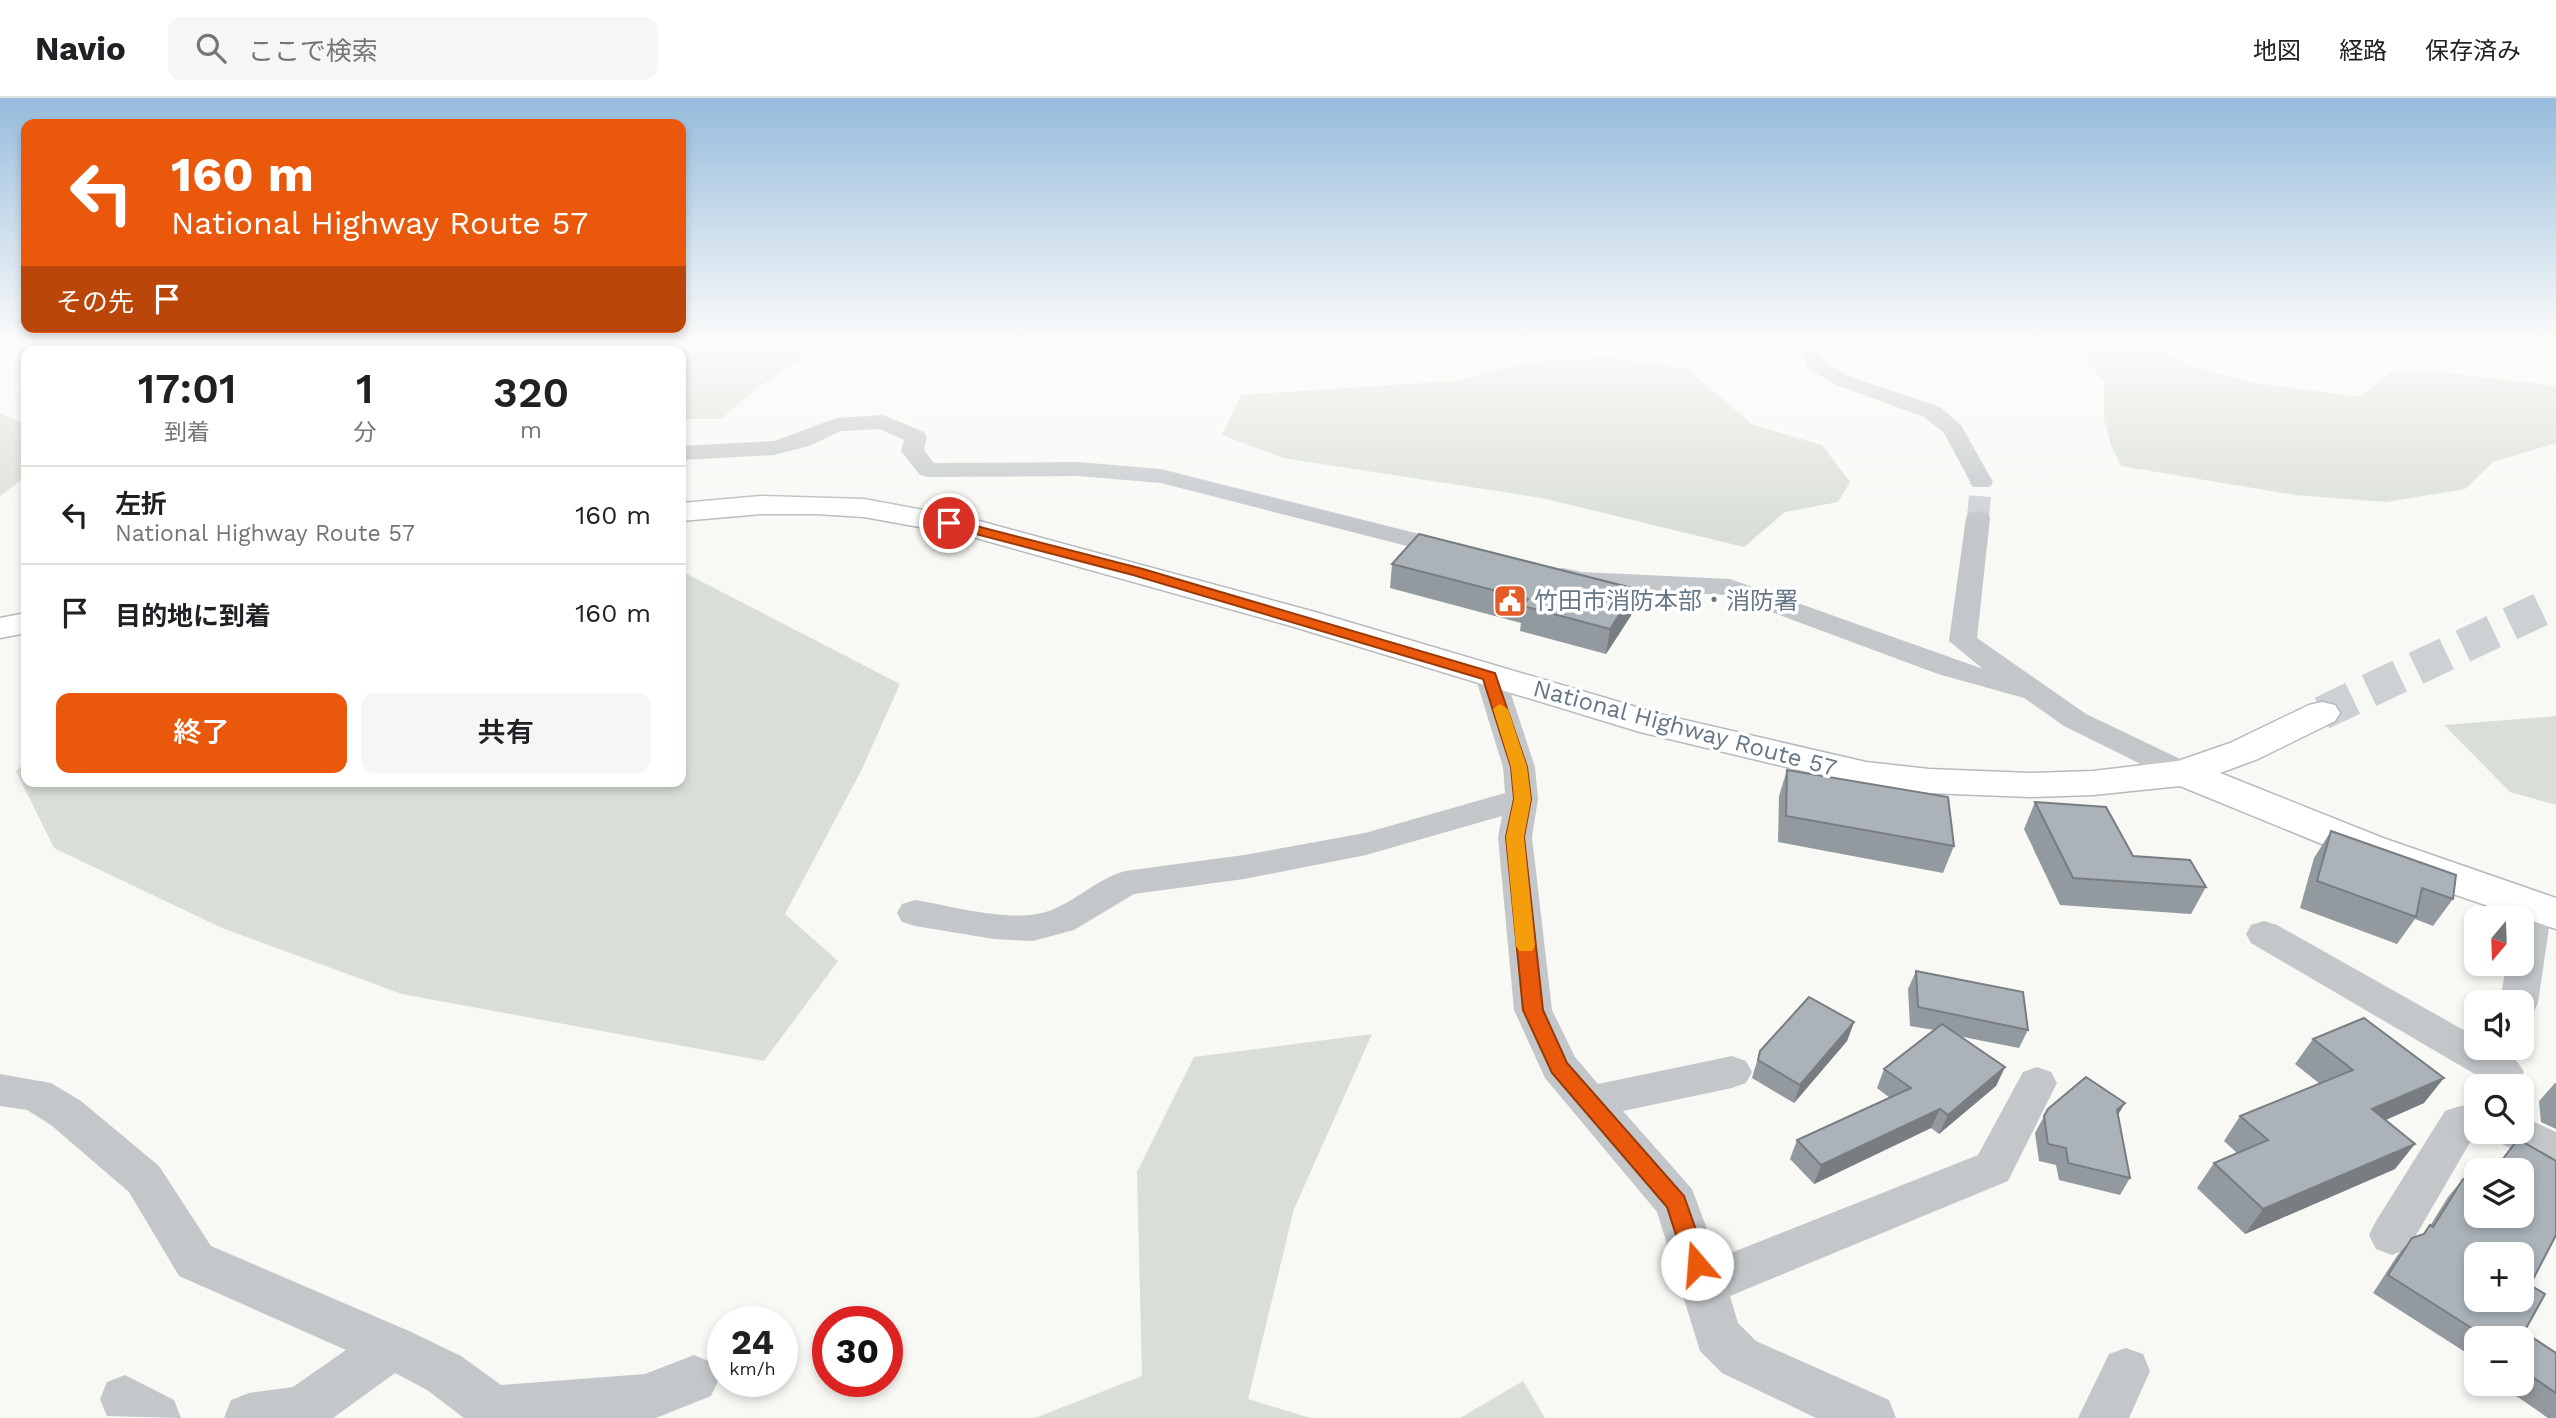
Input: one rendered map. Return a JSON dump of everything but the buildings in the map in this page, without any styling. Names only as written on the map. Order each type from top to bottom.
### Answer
[{"type":"highway","name":"National Highway Route 57","points":[[686,512],[796,505],[864,508],[927,518],[1138,572],[1653,724],[1866,774],[2030,785],[2093,783],[2184,773],[2244,751],[2322,713]]},
{"type":"highway","points":[[0,628],[21,624]]},
{"type":"highway","points":[[2184,773],[2328,834],[2545,911]]},
{"type":"street","points":[[1914,406],[1932,412],[1953,430],[1981,482]]},
{"type":"street","points":[[686,453],[774,448],[801,441],[836,425],[883,422],[916,438],[912,451],[928,470],[1078,469],[1161,476],[1474,555]]},
{"type":"street","points":[[1978,518],[1963,641],[2075,720],[2184,773]]},
{"type":"street","points":[[1542,571],[1582,580],[1730,587],[1948,668],[2033,691]]},
{"type":"street","points":[[1490,676],[1519,767],[1522,799],[1515,837],[1533,1010],[1559,1067],[1676,1202],[1704,1285],[1717,1335],[1740,1357],[1871,1418]]},
{"type":"street","points":[[915,913],[994,926],[1033,928],[1061,921],[1125,883],[1244,867],[1366,844],[1522,799]]},
{"type":"street","points":[[2523,990],[2545,911]]},
{"type":"street","points":[[2264,933],[2505,1069]]},
{"type":"street","points":[[1589,1102],[1732,1072]]},
{"type":"street","points":[[1704,1285],[1993,1168],[2037,1083]]},
{"type":"street","points":[[0,1090],[36,1095],[66,1112],[144,1179],[195,1261],[392,1347],[444,1373],[494,1410],[645,1398],[694,1379]]},
{"type":"street","points":[[2392,1236],[2460,1123],[2464,1123]]},
{"type":"street","points":[[2534,1141],[2556,1152]]},
{"type":"street","points":[[249,1418],[302,1410],[392,1347]]},
{"type":"street","points":[[2103,1418],[2126,1371]]},
{"type":"shaded area","points":[[686,406],[737,406],[721,419],[686,419]]},
{"type":"shaded area","points":[[1236,406],[1730,406],[1753,425],[1822,445],[1850,482],[1838,502],[1785,512],[1744,547],[1542,498],[1283,458],[1222,435]]},
{"type":"shaded area","points":[[2104,406],[2556,406],[2556,443],[2493,462],[2465,489],[2386,502],[2296,495],[2121,466],[2111,445],[2104,419]]},
{"type":"shaded area","points":[[0,414],[21,422],[21,480],[0,496]]},
{"type":"shaded area","points":[[686,575],[900,684],[861,771],[785,914],[838,961],[764,1061],[402,994],[222,928],[54,848],[24,787],[686,787]]},
{"type":"shaded area","points":[[2556,716],[2556,805],[2510,792],[2444,725]]},
{"type":"shaded area","points":[[21,766],[21,781],[16,771]]},
{"type":"shaded area","points":[[1372,1034],[1294,1209],[1248,1399],[1311,1418],[1035,1418],[1142,1376],[1137,1172],[1194,1057]]},
{"type":"shaded area","points":[[1523,1381],[1545,1418],[1460,1418]]},
{"type":"tunnel","points":[[1978,518],[1981,482]]},
{"type":"tunnel","points":[[2322,713],[2556,602]]},
{"type":"slow traffic","points":[[1500,709],[1519,767],[1522,799],[1515,837],[1525,946]]},
{"type":"place","name":"竹田市消防本部・消防署","points":[[1510,601]]},
{"type":"route","points":[[949,523],[1138,572],[1490,676],[1519,767],[1522,799],[1515,837],[1533,1010],[1559,1067],[1676,1202],[1697,1264]]}]
